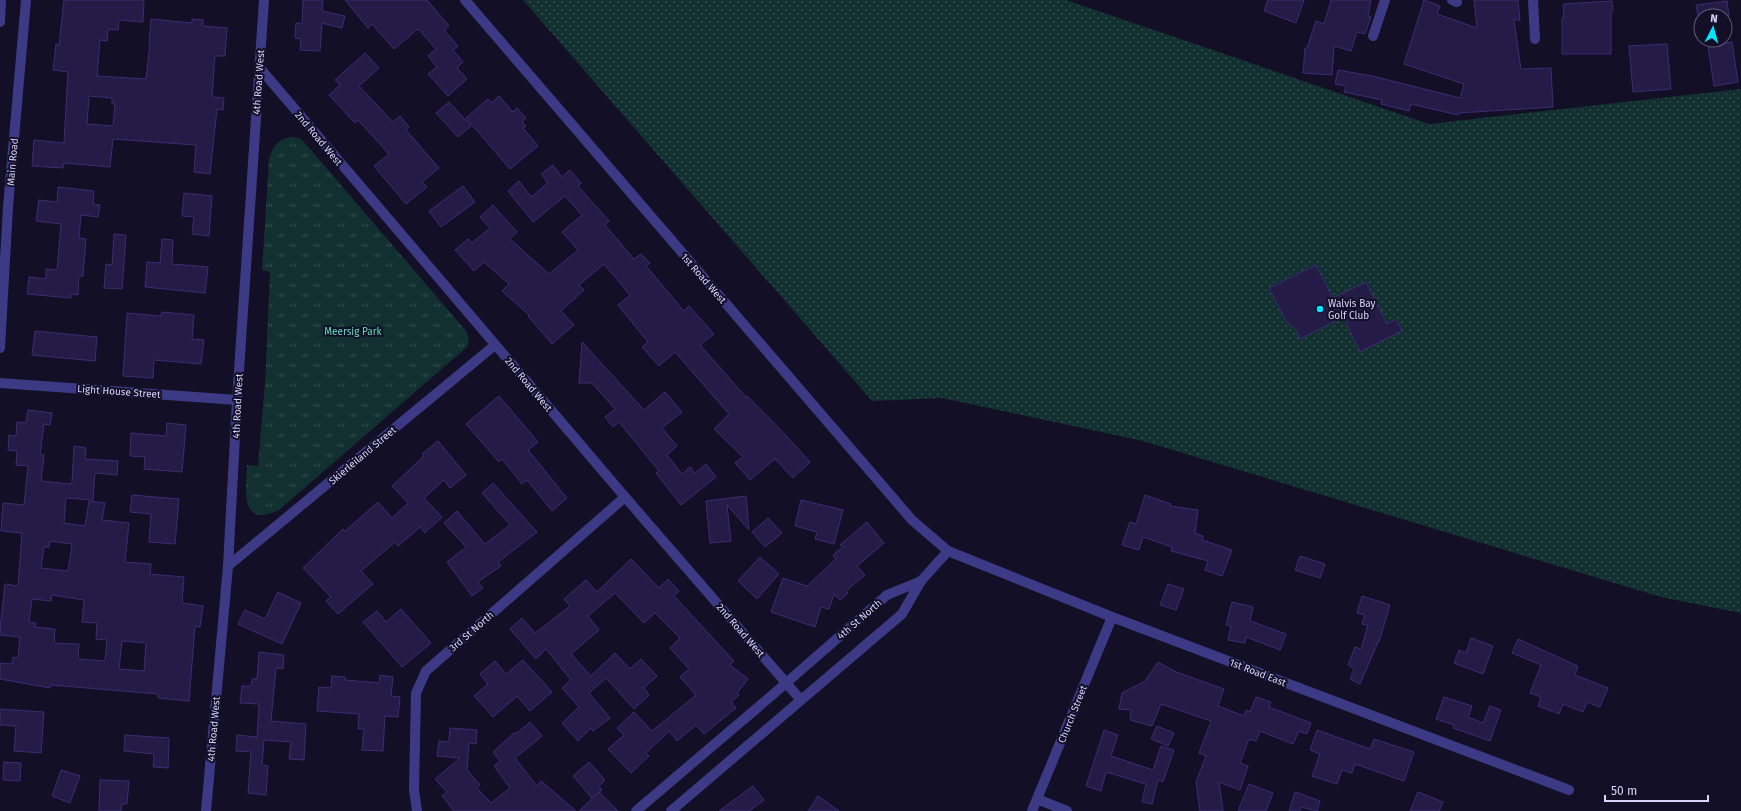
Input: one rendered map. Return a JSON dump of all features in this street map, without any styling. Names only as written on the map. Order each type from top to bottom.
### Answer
[{"type":"street","points":[[0,22],[1,0]]},
{"type":"street","name":"Main Road","points":[[0,348],[2,273],[26,0]]},
{"type":"street","name":"4th Road West","points":[[206,811],[228,566],[237,400],[264,0]]},
{"type":"street","name":"1st Road West","points":[[465,0],[912,520],[948,551]]},
{"type":"street","points":[[1373,36],[1385,0]]},
{"type":"street","points":[[1533,0],[1535,39]]},
{"type":"street","name":"2nd Road West","points":[[259,67],[625,497],[787,682],[801,700]]},
{"type":"street","name":"Skierleiland Street","points":[[228,566],[495,345]]},
{"type":"street","name":"Light House Street","points":[[0,383],[237,400]]},
{"type":"street","name":"3rd St North","points":[[417,811],[414,790],[416,693],[426,671],[625,497]]},
{"type":"street","points":[[671,811],[902,614],[921,580],[948,551]]},
{"type":"street","name":"1st Road East","points":[[948,551],[1112,617],[1569,790]]},
{"type":"street","name":"4th St North","points":[[636,811],[887,595],[921,580]]},
{"type":"street","name":"Church Street","points":[[1032,811],[1112,617]]},
{"type":"street","points":[[1037,799],[1067,811]]},
{"type":"green space","points":[[523,0],[1066,0],[1429,124],[1741,89],[1741,613],[1661,597],[1143,441],[942,398],[872,401]]},
{"type":"green space","name":"Meersig Park","points":[[292,137],[299,138],[305,143],[467,332],[469,342],[467,347],[279,510],[266,515],[257,514],[251,510],[248,504],[246,495],[247,465],[258,466],[265,383],[270,272],[262,270],[269,160],[274,147],[279,141]]},
{"type":"building","points":[[64,0],[144,0],[143,22],[119,20],[118,30],[108,29],[107,41],[100,40],[97,76],[146,79],[151,19],[192,23],[192,19],[203,20],[203,26],[227,28],[225,56],[215,56],[212,97],[224,98],[223,110],[217,109],[210,174],[194,172],[196,145],[113,139],[110,167],[64,163],[63,168],[32,166],[34,140],[64,143],[68,72],[53,70],[56,44],[59,45]],"holes":[[[89,96],[112,98],[112,104],[115,104],[113,126],[87,124]]]},
{"type":"building","points":[[303,0],[323,0],[322,11],[345,16],[342,28],[322,23],[320,51],[300,50],[301,39],[295,38],[296,23],[302,24]]},
{"type":"building","points":[[345,0],[427,0],[449,26],[444,30],[458,46],[453,50],[463,62],[457,68],[467,79],[448,96],[428,74],[437,67],[428,56],[436,49],[418,29],[394,49],[372,24],[368,28]]},
{"type":"building","points":[[1268,0],[1304,0],[1296,23],[1264,11]]},
{"type":"building","points":[[1331,0],[1371,0],[1368,16],[1371,17],[1365,34],[1357,32],[1351,51],[1334,46],[1332,75],[1303,73],[1305,48],[1307,48],[1316,21],[1324,24]]},
{"type":"building","points":[[1424,0],[1440,6],[1437,14],[1477,28],[1474,0],[1518,0],[1520,20],[1514,20],[1521,69],[1551,68],[1553,107],[1458,113],[1458,115],[1411,104],[1409,111],[1381,104],[1382,100],[1344,92],[1346,86],[1335,84],[1338,70],[1372,76],[1460,98],[1464,84],[1404,64]]},
{"type":"building","points":[[1612,1],[1611,54],[1562,54],[1562,18],[1564,18],[1563,4]]},
{"type":"building","points":[[1727,1],[1728,8],[1697,8],[1696,5]]},
{"type":"building","points":[[1667,44],[1671,89],[1633,92],[1629,46]]},
{"type":"building","points":[[1708,48],[1733,48],[1738,82],[1714,86]]},
{"type":"building","points":[[365,53],[379,68],[359,86],[393,122],[400,116],[409,127],[406,130],[439,168],[422,182],[427,187],[406,204],[374,166],[389,154],[358,120],[355,123],[329,95],[340,85],[335,80]]},
{"type":"building","points":[[499,96],[513,112],[517,108],[526,118],[522,122],[526,126],[523,128],[538,146],[510,169],[466,118],[488,99],[491,103]]},
{"type":"building","points":[[449,102],[471,126],[458,137],[436,113]]},
{"type":"building","points":[[553,165],[562,177],[570,170],[581,183],[578,186],[609,221],[605,225],[634,259],[641,254],[650,263],[646,266],[684,311],[689,306],[714,334],[700,345],[746,397],[747,396],[780,429],[810,462],[793,478],[775,459],[750,480],[735,463],[743,457],[714,429],[729,414],[675,352],[659,366],[642,347],[648,342],[618,305],[630,295],[604,264],[579,285],[584,290],[561,311],[574,325],[552,344],[528,316],[529,315],[502,291],[509,284],[484,262],[474,271],[455,250],[468,239],[472,243],[490,228],[480,217],[493,205],[517,232],[510,239],[549,274],[578,250],[562,232],[582,215],[565,196],[533,222],[508,191],[519,181],[531,197],[548,183],[541,174]]},
{"type":"building","points":[[463,186],[475,202],[441,227],[429,211]]},
{"type":"building","points":[[58,187],[94,191],[93,204],[100,205],[98,217],[81,215],[79,238],[86,239],[83,276],[79,276],[78,295],[71,294],[71,298],[27,294],[29,277],[46,279],[46,269],[57,270],[61,224],[36,221],[39,200],[57,202]]},
{"type":"building","points":[[184,193],[212,196],[209,236],[192,234],[194,217],[182,216]]},
{"type":"building","points":[[114,234],[126,235],[122,289],[104,288],[106,264],[112,265]]},
{"type":"building","points":[[162,239],[173,240],[172,264],[208,267],[205,293],[145,287],[147,262],[160,263]]},
{"type":"building","name":"Walvis Bay Golf Club","points":[[1316,265],[1333,298],[1366,282],[1387,324],[1396,319],[1402,331],[1360,352],[1343,317],[1300,339],[1296,330],[1286,321],[1269,288]]},
{"type":"building","points":[[162,312],[194,315],[192,339],[204,340],[201,364],[154,360],[153,378],[123,376],[127,313],[161,316]]},
{"type":"building","points":[[35,331],[97,337],[95,361],[32,355]]},
{"type":"building","points":[[582,342],[644,410],[665,392],[682,412],[662,428],[677,446],[667,455],[682,474],[690,467],[695,473],[706,464],[716,477],[681,505],[656,473],[659,471],[619,422],[613,427],[605,417],[615,409],[592,383],[579,383]]},
{"type":"building","points":[[499,396],[538,442],[528,450],[567,498],[552,511],[527,480],[522,484],[502,459],[499,462],[466,424]]},
{"type":"building","points":[[28,410],[52,413],[50,425],[44,424],[40,454],[44,455],[41,481],[70,484],[72,482],[74,446],[86,448],[85,459],[118,461],[117,475],[95,473],[93,500],[66,498],[64,523],[85,526],[89,501],[105,503],[102,520],[129,523],[125,562],[151,564],[150,574],[184,577],[182,603],[203,606],[200,627],[195,626],[189,701],[158,698],[158,694],[51,685],[50,688],[0,679],[0,663],[12,664],[13,657],[18,658],[20,637],[0,635],[0,629],[5,584],[18,586],[22,533],[1,531],[3,503],[24,505],[28,466],[16,465],[17,451],[8,450],[9,435],[16,436],[17,422],[26,423]],"holes":[[[50,541],[72,544],[68,571],[41,568],[44,547],[49,547]],[[52,595],[84,600],[82,622],[97,623],[96,639],[107,640],[105,661],[78,659],[79,644],[54,643],[55,629],[35,627],[36,623],[29,622],[32,599],[51,601]],[[122,641],[146,643],[144,671],[119,669]]]},
{"type":"building","points":[[167,423],[186,425],[182,472],[144,469],[145,457],[130,456],[131,433],[166,436]]},
{"type":"building","points":[[438,441],[466,475],[450,488],[444,480],[424,498],[442,517],[425,533],[420,527],[398,546],[395,542],[361,571],[373,584],[338,614],[326,601],[331,597],[303,568],[343,529],[345,531],[378,502],[392,518],[408,503],[392,486],[424,456],[422,454]]},
{"type":"building","points":[[493,483],[537,532],[498,562],[501,566],[478,582],[483,588],[472,596],[447,562],[466,547],[444,523],[457,511],[485,544],[510,525],[482,493]]},
{"type":"building","points":[[132,495],[179,499],[175,544],[149,542],[151,514],[130,512]]},
{"type":"building","points":[[1145,495],[1171,504],[1170,506],[1198,510],[1195,533],[1203,536],[1202,540],[1232,550],[1222,576],[1205,570],[1208,561],[1171,551],[1172,547],[1143,537],[1139,550],[1122,545],[1130,522],[1136,524]]},
{"type":"building","points":[[746,496],[749,530],[727,505],[731,541],[710,543],[706,501]]},
{"type":"building","points":[[801,500],[843,510],[834,544],[815,539],[817,532],[795,526]]},
{"type":"building","points":[[768,518],[782,533],[765,547],[752,532]]},
{"type":"building","points":[[867,522],[884,543],[857,566],[865,575],[846,591],[848,593],[840,600],[834,594],[829,609],[821,607],[815,627],[771,612],[783,578],[807,586],[836,559],[833,555],[844,546],[840,545]]},
{"type":"building","points":[[1300,556],[1325,564],[1320,578],[1295,570]]},
{"type":"building","points":[[760,557],[779,574],[757,599],[738,581]]},
{"type":"building","points":[[631,559],[659,588],[668,579],[679,591],[674,596],[734,661],[730,665],[748,679],[737,693],[739,695],[731,702],[736,708],[704,734],[696,725],[677,741],[669,731],[646,753],[649,756],[631,773],[608,749],[624,735],[617,728],[634,712],[652,731],[696,695],[680,677],[689,669],[670,648],[680,638],[655,613],[644,623],[615,593],[588,616],[599,630],[571,654],[591,676],[615,653],[630,669],[641,659],[657,676],[644,688],[649,695],[634,709],[606,678],[589,693],[610,718],[593,731],[591,728],[578,741],[562,723],[579,707],[562,688],[571,680],[546,649],[536,659],[510,629],[522,618],[535,633],[570,606],[564,599],[586,580],[597,592]]},
{"type":"building","points":[[1168,584],[1184,589],[1176,610],[1160,605]]},
{"type":"building","points":[[278,592],[301,603],[282,644],[238,624],[245,610],[265,619]]},
{"type":"building","points":[[1362,596],[1390,605],[1379,642],[1360,684],[1350,679],[1354,668],[1348,665],[1355,647],[1361,649],[1368,625],[1362,624],[1365,615],[1357,613]]},
{"type":"building","points":[[1232,602],[1253,607],[1250,621],[1286,634],[1280,650],[1246,637],[1245,643],[1228,640],[1231,626],[1226,625]]},
{"type":"building","points":[[401,609],[431,643],[402,667],[363,622],[377,611],[386,622]]},
{"type":"building","points":[[1471,638],[1493,646],[1483,674],[1454,663],[1459,650],[1466,653]]},
{"type":"building","points":[[1518,639],[1578,666],[1575,675],[1608,688],[1600,707],[1587,702],[1583,712],[1563,704],[1559,714],[1538,706],[1541,697],[1530,693],[1541,665],[1512,653]]},
{"type":"building","points":[[259,652],[284,655],[283,669],[276,668],[271,721],[306,724],[304,760],[289,759],[291,742],[264,740],[262,765],[268,766],[266,795],[248,793],[251,752],[236,751],[237,735],[257,737],[258,704],[240,703],[242,686],[251,686],[252,679],[257,679]]},
{"type":"building","points":[[523,660],[552,692],[530,711],[517,696],[493,717],[474,696],[488,684],[480,674],[495,661],[506,674]]},
{"type":"building","points":[[1158,662],[1176,672],[1224,689],[1218,706],[1244,716],[1246,710],[1250,712],[1256,697],[1271,702],[1269,707],[1311,723],[1307,734],[1299,731],[1293,744],[1260,731],[1256,741],[1249,739],[1240,763],[1248,766],[1240,790],[1219,782],[1223,811],[1200,811],[1196,782],[1206,756],[1199,753],[1211,721],[1161,704],[1152,726],[1130,720],[1131,710],[1119,709],[1122,693],[1145,681]]},
{"type":"building","points":[[380,675],[393,677],[391,696],[400,697],[398,717],[385,716],[383,751],[362,750],[364,729],[358,729],[359,714],[317,711],[319,687],[331,688],[332,676],[345,677],[345,680],[379,683]]},
{"type":"building","points":[[1444,697],[1472,706],[1468,717],[1483,723],[1490,706],[1501,710],[1490,741],[1453,728],[1454,725],[1436,719]]},
{"type":"building","points":[[0,709],[44,712],[41,753],[14,751],[16,726],[0,725]]},
{"type":"building","points":[[530,722],[542,736],[515,758],[537,786],[541,781],[576,811],[454,811],[442,796],[447,792],[435,779],[460,758],[437,756],[439,741],[449,742],[450,728],[477,730],[476,744],[469,743],[467,770],[480,785],[477,788],[491,803],[510,788],[494,766],[500,761],[493,752],[514,733],[517,733]]},
{"type":"building","points":[[1157,726],[1174,733],[1168,746],[1151,739]]},
{"type":"building","points":[[1104,730],[1118,735],[1111,756],[1153,770],[1161,746],[1174,750],[1163,782],[1158,780],[1152,804],[1142,802],[1146,784],[1106,772],[1101,791],[1086,786]]},
{"type":"building","points":[[1317,730],[1370,749],[1374,739],[1414,752],[1404,781],[1355,764],[1352,773],[1342,770],[1337,784],[1312,776],[1320,754],[1310,750]]},
{"type":"building","points":[[125,735],[169,738],[168,768],[153,767],[154,754],[124,751]]},
{"type":"building","points":[[4,762],[21,763],[20,781],[3,780]]},
{"type":"building","points":[[589,762],[605,780],[599,786],[602,790],[592,798],[573,776]]},
{"type":"building","points":[[61,770],[80,776],[70,803],[52,796]]},
{"type":"building","points":[[100,780],[129,781],[127,804],[122,804],[121,811],[99,811]]},
{"type":"building","points":[[1249,784],[1273,793],[1266,811],[1238,811]]},
{"type":"building","points":[[753,786],[764,800],[749,811],[719,811]]},
{"type":"building","points":[[599,792],[618,811],[579,811]]},
{"type":"building","points":[[1295,792],[1320,801],[1317,811],[1301,807],[1300,811],[1289,811]]},
{"type":"building","points":[[1418,792],[1443,802],[1439,811],[1410,811]]},
{"type":"building","points":[[818,796],[839,811],[808,811]]},
{"type":"place","name":"Walvis Bay Golf Club","points":[[1320,309]]}]
